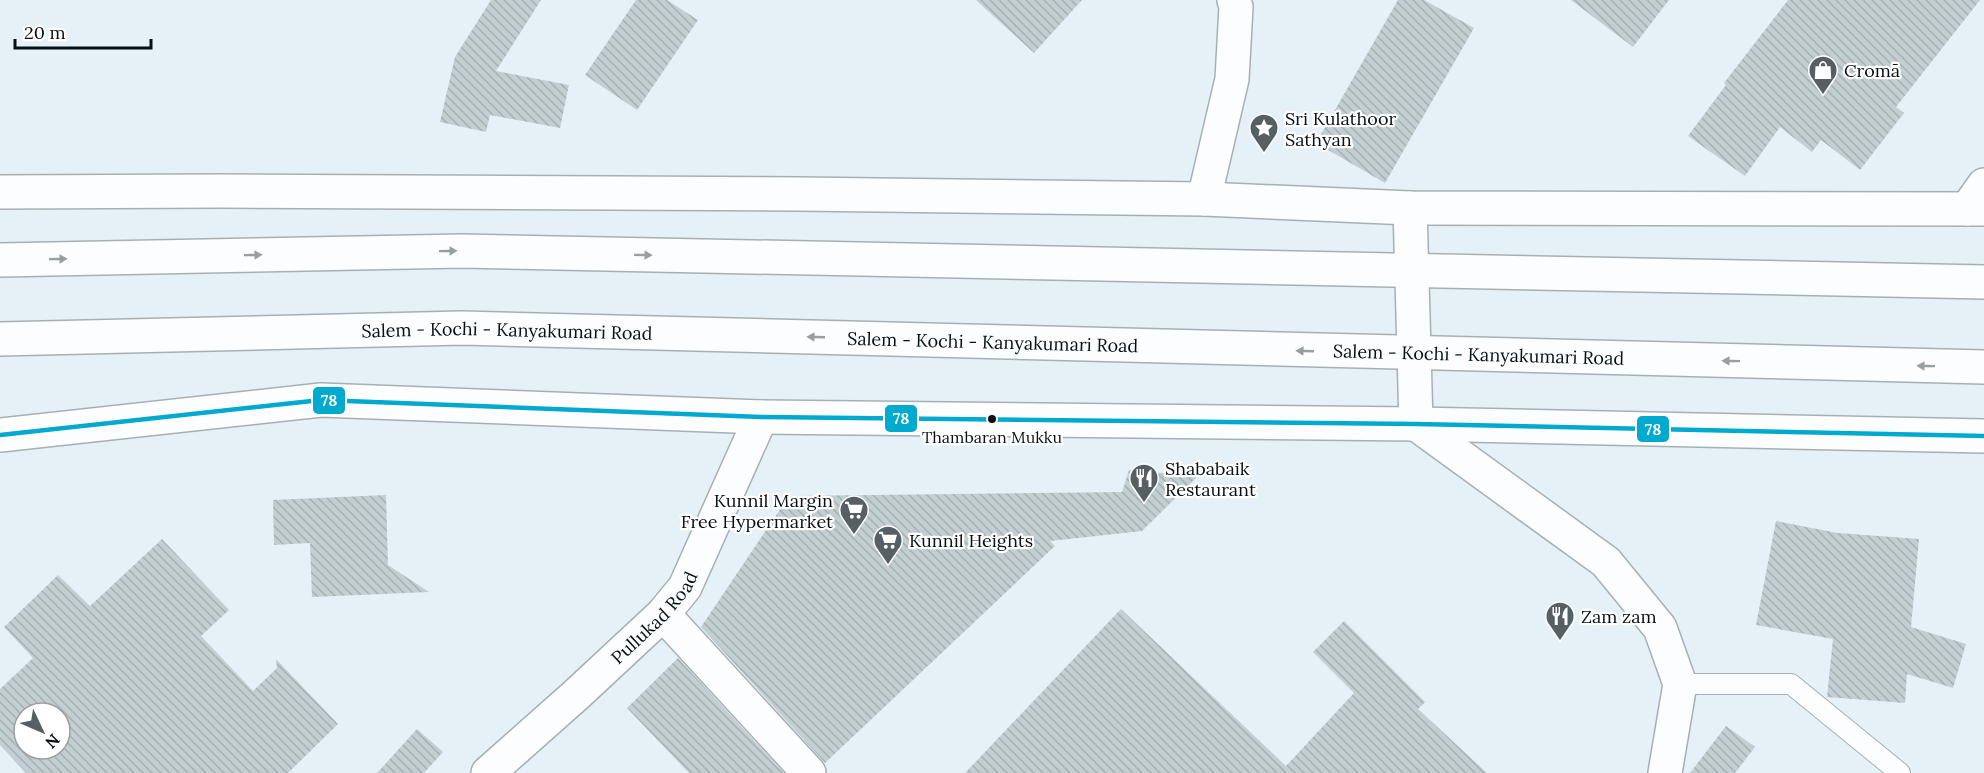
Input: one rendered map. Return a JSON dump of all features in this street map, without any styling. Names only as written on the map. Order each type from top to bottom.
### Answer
[{"type":"main road","points":[[1203,199],[1232,79],[1236,7],[1234,0]]},
{"type":"main road","points":[[0,192],[750,193],[1203,199],[1410,208],[1978,201]]},
{"type":"main road","points":[[1410,208],[1416,424]]},
{"type":"main road","points":[[0,260],[462,251],[1984,282]]},
{"type":"main road","name":"Salem - Kochi - Kanyakumari Road","points":[[0,339],[462,328],[1984,367]]},
{"type":"main road","points":[[0,435],[321,400],[761,417],[1416,424],[1984,436]]},
{"type":"main road","name":"Pullukad Road","points":[[488,773],[663,614],[685,587],[761,417]]},
{"type":"main road","points":[[1416,424],[1606,562],[1660,628],[1680,684],[1665,773]]},
{"type":"main road","points":[[663,614],[809,773]]},
{"type":"lane","points":[[1680,684],[1791,684],[1900,773]]},
{"type":"building","points":[[491,0],[541,0],[496,71],[569,85],[560,128],[490,115],[486,132],[440,122],[455,57]]},
{"type":"building","points":[[636,0],[667,0],[698,20],[637,110],[585,75]]},
{"type":"building","points":[[976,0],[1082,0],[1034,53]]},
{"type":"building","points":[[1398,0],[1424,0],[1474,28],[1385,183],[1316,143]]},
{"type":"building","points":[[1571,0],[1669,0],[1633,47]]},
{"type":"building","points":[[1788,0],[1980,0],[1896,107],[1904,113],[1860,170],[1821,140],[1812,152],[1780,127],[1745,176],[1688,136],[1726,85],[1724,83]]},
{"type":"building","name":"Kunnil Heights","points":[[1129,470],[1198,476],[1142,531],[1050,541],[1055,546],[825,763],[701,627],[789,496],[1122,492]]},
{"type":"building","points":[[386,495],[388,565],[429,592],[312,597],[310,543],[274,545],[273,500]]},
{"type":"building","points":[[1776,521],[1838,533],[1919,539],[1911,627],[1966,644],[1953,688],[1907,674],[1905,703],[1827,697],[1833,639],[1756,625]]},
{"type":"building","points":[[162,539],[229,610],[201,636],[253,691],[277,668],[276,659],[338,724],[288,773],[26,773],[15,761],[72,761],[72,701],[12,701],[12,758],[0,745],[0,689],[33,658],[4,627],[58,575],[90,606]]},
{"type":"building","points":[[1121,609],[1286,766],[1354,693],[1313,652],[1344,621],[1425,702],[1418,709],[1487,773],[965,773]]},
{"type":"building","points":[[678,658],[784,773],[689,773],[627,708]]},
{"type":"building","points":[[1726,726],[1755,747],[1735,773],[1690,773]]},
{"type":"building","points":[[417,729],[443,752],[424,773],[377,773]]},
{"type":"transit line","name":"78","points":[[0,435],[321,400],[761,417],[1416,424],[1984,436]]},
{"type":"place","name":"Cromā","points":[[1823,96]]},
{"type":"place","name":"Sri Kulathoor Sathyan","points":[[1264,154]]},
{"type":"place","name":"Thambaran Mukku","points":[[992,419]]},
{"type":"place","name":"Shababaik Restaurant","points":[[1144,504]]},
{"type":"place","name":"Kunnil Margin Free Hypermarket","points":[[854,536]]},
{"type":"place","name":"Kunnil Heights","points":[[888,566]]},
{"type":"place","name":"Zam zam","points":[[1560,642]]}]
